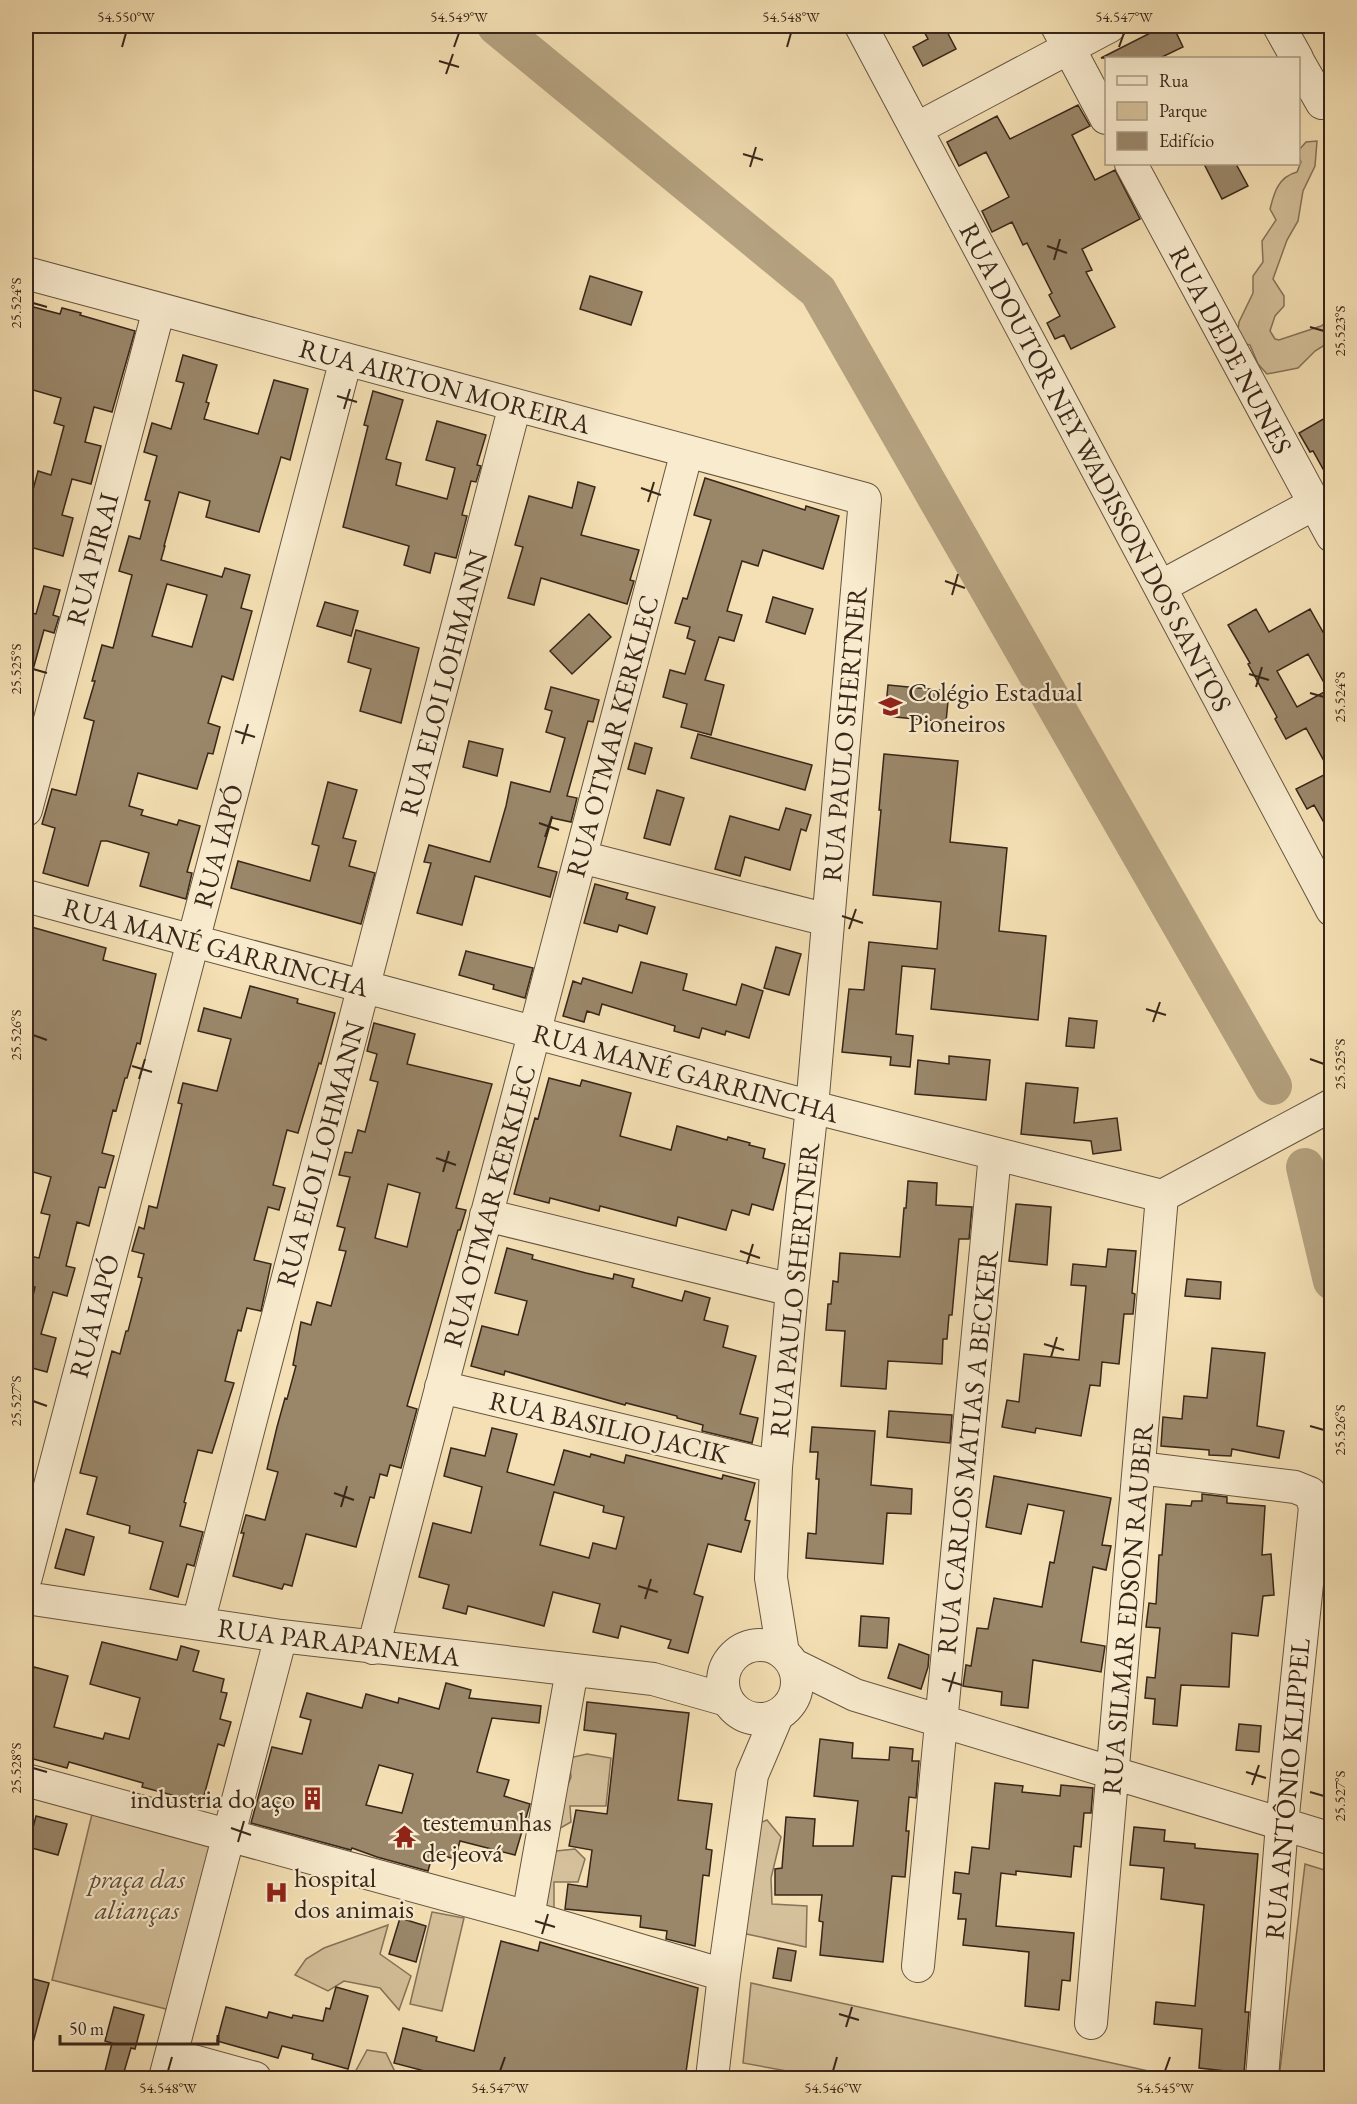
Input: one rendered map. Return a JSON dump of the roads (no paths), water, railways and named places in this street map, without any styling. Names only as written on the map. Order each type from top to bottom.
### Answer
[{"type":"street","name":"RUA DOUTOR NEY WADISSON DOS SANTOS","points":[[861,26],[1332,909]]},
{"type":"street","points":[[916,129],[1063,36],[1110,26]]},
{"type":"street","points":[[1279,26],[1296,57]]},
{"type":"street","points":[[1063,36],[1105,114]]},
{"type":"street","points":[[1300,64],[1322,103]]},
{"type":"street","name":"RUA DEDE NUNES","points":[[1132,165],[1332,536]]},
{"type":"street","name":"RUA AIRTON MOREIRA","points":[[26,273],[865,499]]},
{"type":"street","name":"RUA PIRAI","points":[[26,810],[159,309]]},
{"type":"street","name":"RUA IAPÓ","points":[[26,1577],[346,359]]},
{"type":"street","name":"RUA ELOI LOHMANN","points":[[198,1623],[515,405]]},
{"type":"street","name":"RUA OTMAR KERKLEC","points":[[373,1648],[687,451]]},
{"type":"street","name":"RUA PAULO SHERTNER","points":[[789,1659],[771,1578],[776,1467],[812,1107],[865,499]]},
{"type":"street","points":[[1160,587],[1314,504]]},
{"type":"street","points":[[580,857],[828,920]]},
{"type":"street","name":"RUA MANÉ GARRINCHA","points":[[26,896],[812,1107],[1162,1196]]},
{"type":"street","points":[[1162,1196],[1332,1105]]},
{"type":"street","name":"RUA CARLOS MATIAS A BECKER","points":[[918,1966],[996,1154]]},
{"type":"street","name":"RUA SILMAR EDSON RAUBER","points":[[1091,2023],[1162,1196]]},
{"type":"street","points":[[486,1215],[792,1290]]},
{"type":"street","name":"RUA BASILIO JACIK","points":[[441,1388],[776,1467]]},
{"type":"street","name":"RUA ANTÔNIO KLIPPEL","points":[[1139,1468],[1295,1487],[1310,1493],[1315,1507],[1282,1824],[1262,2079]]},
{"type":"street","name":"RUA PAULO SHERTNER","points":[[737,1656],[771,1578]]},
{"type":"street","name":"RUA PARAPANEMA","points":[[26,1598],[373,1648],[653,1679],[734,1707]]},
{"type":"street","points":[[255,2079],[168,2067],[281,1636]]},
{"type":"street","points":[[752,1775],[734,1707],[723,1689],[723,1677],[737,1656],[766,1645],[855,1695],[1332,1839]]},
{"type":"street","name":"RUA PARAPANEMA","points":[[653,1679],[737,1656]]},
{"type":"street","points":[[712,2079],[752,1775],[785,1708],[797,1689],[797,1677],[789,1659]]},
{"type":"street","points":[[528,1917],[572,1670]]},
{"type":"street","points":[[734,1707],[759,1719],[785,1708],[855,1695]]},
{"type":"street","points":[[26,1780],[528,1917],[724,1975]]},
{"type":"waterway","points":[[496,26],[818,291],[1273,1086]]},
{"type":"waterway","points":[[1305,1167],[1332,1281]]},
{"type":"place","name":"Colégio Estadual Pioneiros","points":[[890,707]]},
{"type":"place","name":"industria do aço","points":[[313,1798]]},
{"type":"place","name":"testemunhas de jeová","points":[[404,1837]]},
{"type":"place","name":"hospital dos animais","points":[[276,1893]]},
{"type":"park label","name":"praça das alianças","points":[[137,1894]]}]
